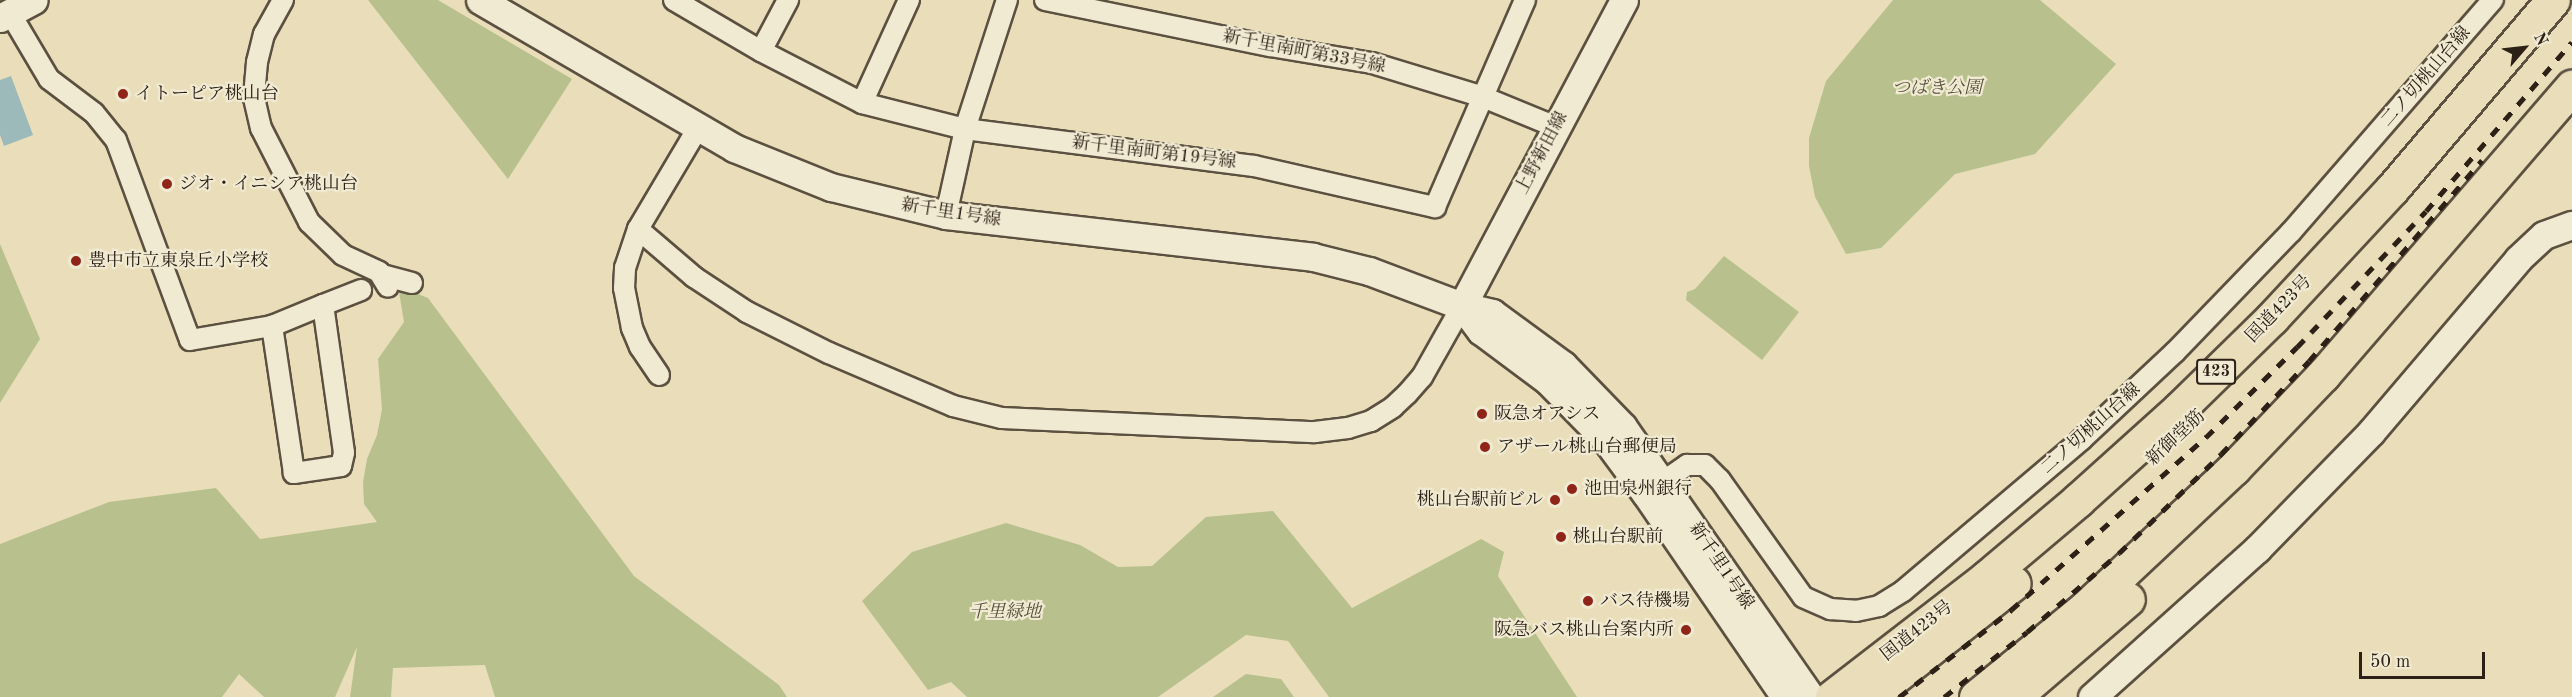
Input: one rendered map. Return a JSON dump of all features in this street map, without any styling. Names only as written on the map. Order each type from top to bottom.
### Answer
[{"type":"highway","name":"国道423号","points":[[1832,697],[1987,577],[2078,500],[2271,318],[2391,189],[2553,0]]},
{"type":"highway","name":"新御堂筋","points":[[1869,697],[2001,595],[2091,517],[2193,423],[2301,316],[2501,97],[2572,12]]},
{"type":"highway","points":[[1976,697],[2085,608],[2234,468],[2323,375],[2572,87]]},
{"type":"highway","points":[[2391,189],[2501,97]]},
{"type":"highway","points":[[2014,697],[2099,626],[2248,485],[2339,391],[2464,249],[2572,121]]},
{"type":"highway","points":[[2464,249],[2540,126]]},
{"type":"street","points":[[34,0],[4,10],[49,79],[94,113],[116,140],[190,339],[272,327],[379,283],[412,283]]},
{"type":"street","points":[[283,0],[264,34],[258,55],[254,98],[261,128],[309,222],[342,255],[379,283]]},
{"type":"street","name":"新千里1号線","points":[[480,0],[511,8],[698,128],[764,161],[831,187],[946,215],[1313,257],[1369,271],[1462,306],[1481,331],[1548,381],[1654,488],[1811,697]]},
{"type":"street","name":"新千里南町第19号線","points":[[674,0],[761,51],[862,103],[965,129],[1254,166],[1435,207],[1526,0]]},
{"type":"street","points":[[761,51],[788,0]]},
{"type":"street","points":[[862,103],[909,0]]},
{"type":"street","points":[[946,215],[965,129],[1007,0]]},
{"type":"street","name":"新千里南町第33号線","points":[[1045,0],[1270,46],[1372,63],[1483,97],[1556,127]]},
{"type":"street","name":"上野新田線","points":[[1462,306],[1624,0]]},
{"type":"street","name":"二ノ切桃山台線","points":[[1654,488],[1687,465],[1705,465],[1720,480],[1803,597],[1830,609],[1856,610],[1879,606],[1903,591],[2082,439],[2175,352],[2291,232],[2493,0]]},
{"type":"street","points":[[659,375],[636,341],[626,305],[625,268],[638,229],[698,128]]},
{"type":"street","points":[[2092,697],[2257,549],[2371,432],[2518,259],[2544,235],[2572,225]]},
{"type":"street","points":[[638,229],[694,277],[747,312],[829,353],[953,406],[1002,418],[1315,432],[1348,428],[1371,421],[1394,407],[1407,394],[1422,377],[1462,306]]},
{"type":"street","points":[[272,327],[294,473],[351,463],[323,305]]},
{"type":"street","name":"新千里1号線","points":[[1654,488],[1785,697]]},
{"type":"green space","points":[[368,0],[438,0],[572,79],[508,179]]},
{"type":"green space","name":"つばき公園","points":[[1893,0],[2040,0],[2116,64],[2035,154],[1955,174],[1881,248],[1846,254],[1815,197],[1809,166],[1809,138],[1826,81]]},
{"type":"green space","points":[[0,244],[40,339],[0,403]]},
{"type":"green space","points":[[1724,256],[1799,312],[1762,360],[1686,300],[1687,292],[1695,289]]},
{"type":"green space","points":[[398,286],[428,298],[634,576],[779,685],[787,697],[495,697],[485,665],[393,668],[391,697],[350,697],[357,647],[335,697],[264,697],[239,674],[222,697],[0,697],[0,544],[109,502],[216,488],[260,539],[377,522],[364,504],[363,482],[367,459],[377,435],[382,409],[378,359],[404,322]]},
{"type":"green space","name":"千里緑地","points":[[1273,511],[1352,608],[1481,539],[1504,552],[1498,576],[1577,697],[1329,697],[1288,641],[1246,635],[1158,697],[967,697],[951,682],[928,690],[862,601],[912,552],[1006,523],[1080,545],[1118,567],[1152,566],[1206,517]]},
{"type":"green space","points":[[1246,674],[1281,679],[1294,697],[1213,697]]},
{"type":"water","points":[[11,76],[33,135],[4,146],[0,135],[0,80]]},
{"type":"railway","points":[[1899,697],[2011,610],[2206,437],[2297,347],[2426,211],[2572,42]]},
{"type":"railway","points":[[1944,697],[2027,632],[2119,553],[2221,454],[2309,361],[2482,160]]},
{"type":"place","name":"イトーピア桃山台","points":[[123,94]]},
{"type":"place","name":"ジオ・イニシア桃山台","points":[[167,184]]},
{"type":"place","name":"豊中市立東泉丘小学校","points":[[76,261]]},
{"type":"place","name":"阪急オアシス","points":[[1482,414]]},
{"type":"place","name":"アザール桃山台郵便局","points":[[1485,447]]},
{"type":"place","name":"池田泉州銀行","points":[[1572,489]]},
{"type":"place","name":"桃山台駅前ビル","points":[[1555,500]]},
{"type":"place","name":"桃山台駅前","points":[[1561,537]]},
{"type":"place","name":"バス待機場","points":[[1588,601]]},
{"type":"place","name":"阪急バス桃山台案内所","points":[[1686,630]]}]
